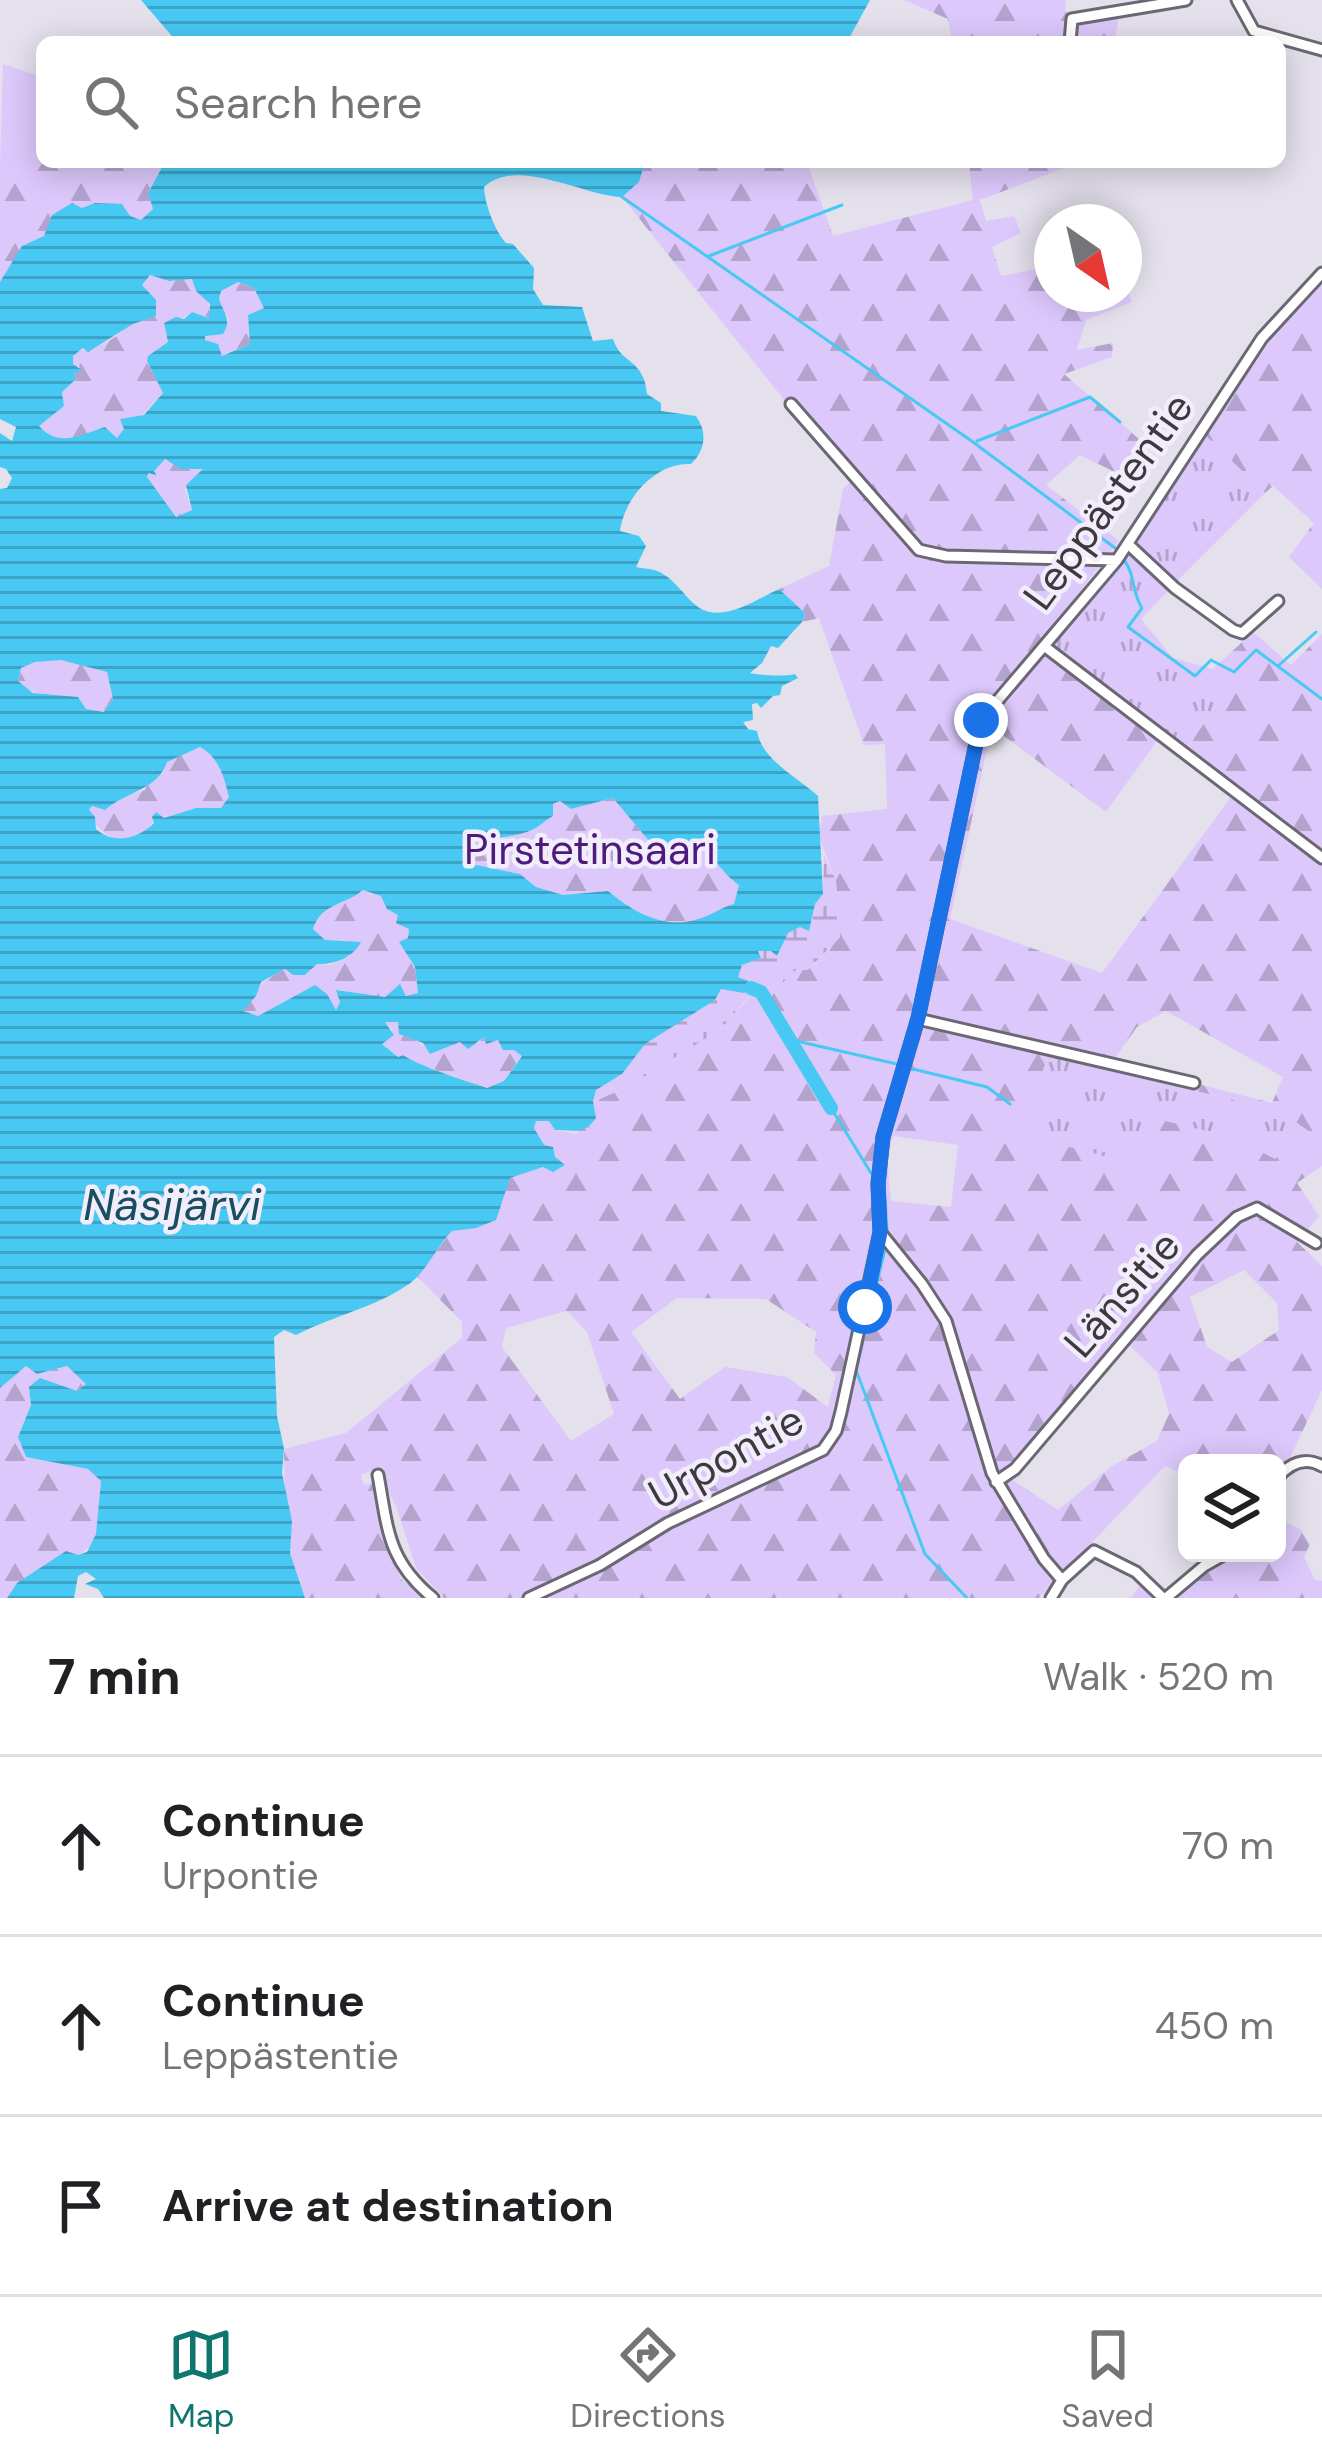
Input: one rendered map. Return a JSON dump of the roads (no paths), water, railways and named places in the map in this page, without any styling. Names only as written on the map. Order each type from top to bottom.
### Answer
[{"type":"street","points":[[1071,36],[1072,19],[1186,0]]},
{"type":"street","points":[[1237,0],[1254,31],[1272,36]]},
{"type":"street","points":[[1286,40],[1322,50]]},
{"type":"street","name":"Leppästentie","points":[[880,1232],[883,1137],[918,1018],[981,720],[1129,545],[1262,338],[1322,273]]},
{"type":"street","points":[[791,404],[919,550],[946,556],[1117,560]]},
{"type":"street","points":[[1129,545],[1175,588],[1233,630],[1242,633],[1279,602]]},
{"type":"street","points":[[1044,646],[1322,858]]},
{"type":"street","points":[[918,1018],[1194,1083]]},
{"type":"street","name":"Länsitie","points":[[997,1482],[1015,1469],[1173,1282],[1237,1217],[1257,1208],[1316,1243]]},
{"type":"street","points":[[880,1232],[946,1321],[997,1482],[1062,1580]]},
{"type":"street","name":"Urpontie","points":[[529,1598],[600,1565],[689,1513],[823,1450],[836,1431],[841,1412],[880,1232]]},
{"type":"street","points":[[1286,1471],[1309,1460],[1322,1466]]},
{"type":"street","points":[[378,1474],[396,1557],[410,1578],[433,1598]]},
{"type":"street","points":[[1051,1598],[1088,1553],[1100,1552],[1136,1572],[1165,1598],[1211,1562]]},
{"type":"water","points":[[141,0],[870,0],[850,36],[172,36]]},
{"type":"water","name":"Näsijärvi","points":[[161,168],[643,168],[639,182],[622,197],[514,175],[484,187],[486,202],[502,238],[534,268],[533,289],[543,305],[582,307],[593,341],[613,339],[642,374],[647,394],[661,403],[661,411],[696,416],[700,422],[703,441],[696,459],[654,476],[628,507],[620,531],[639,536],[646,546],[636,567],[661,573],[708,612],[740,608],[779,589],[805,613],[802,622],[778,648],[771,646],[750,673],[795,674],[798,678],[782,686],[780,695],[761,708],[752,704],[753,720],[743,722],[757,731],[773,759],[818,796],[823,894],[815,904],[809,931],[800,927],[788,933],[777,956],[758,951],[761,958],[742,965],[738,977],[750,982],[751,988],[744,993],[721,989],[715,1000],[645,1044],[622,1074],[596,1090],[596,1118],[587,1128],[555,1130],[549,1121],[536,1121],[534,1128],[544,1145],[553,1147],[555,1157],[565,1165],[553,1172],[543,1167],[510,1178],[496,1220],[452,1231],[421,1273],[396,1292],[296,1335],[284,1330],[274,1337],[282,1473],[292,1521],[290,1553],[305,1598],[104,1598],[98,1589],[85,1584],[96,1579],[86,1572],[78,1576],[74,1598],[7,1598],[17,1583],[66,1551],[87,1552],[96,1534],[101,1481],[88,1469],[26,1457],[18,1437],[31,1405],[29,1387],[40,1378],[77,1391],[86,1384],[67,1366],[37,1374],[26,1366],[0,1388],[0,489],[7,488],[12,478],[0,467],[0,433],[12,441],[16,427],[0,419],[0,282],[22,246],[44,236],[52,215],[72,203],[82,208],[95,203],[122,204],[130,216],[141,220],[153,209],[148,193]],"holes":[[[150,275],[169,281],[192,279],[196,291],[210,304],[209,318],[192,312],[164,323],[168,342],[147,361],[163,393],[144,415],[120,419],[124,429],[117,438],[105,427],[70,438],[47,433],[39,426],[64,406],[62,392],[82,370],[73,364],[73,356],[156,316],[156,300],[142,285]],[[238,282],[254,288],[264,308],[248,315],[250,344],[222,356],[218,344],[205,340],[226,329],[221,291]],[[165,459],[181,469],[203,469],[186,485],[192,510],[176,517],[147,477],[149,473],[157,476],[154,471]],[[61,660],[107,672],[113,699],[104,712],[86,709],[78,697],[33,693],[18,681],[21,668]],[[200,747],[216,762],[229,797],[221,808],[196,808],[164,818],[156,812],[148,829],[126,838],[110,837],[96,829],[89,810],[92,806],[105,810],[149,785],[167,762]],[[613,798],[649,841],[699,847],[739,885],[734,904],[703,918],[662,921],[608,891],[563,895],[536,887],[520,874],[466,863],[463,840],[530,831],[553,816],[553,804],[560,801],[571,809]],[[363,890],[381,896],[387,909],[398,915],[396,923],[409,929],[408,938],[399,942],[415,967],[418,993],[406,996],[400,984],[385,997],[336,990],[340,1002],[336,1010],[315,985],[258,1016],[243,1011],[261,982],[285,969],[305,975],[317,964],[336,962],[353,952],[361,942],[325,940],[313,929],[322,914]],[[385,1022],[398,1022],[399,1034],[423,1043],[430,1054],[460,1042],[468,1049],[484,1037],[486,1044],[498,1040],[503,1050],[522,1056],[504,1081],[487,1088],[398,1057],[382,1044],[394,1035]]]},
{"type":"waterway","points":[[622,197],[973,442],[1115,548]]},
{"type":"waterway","points":[[709,256],[842,205]]},
{"type":"waterway","points":[[977,441],[1090,397],[1120,422]]},
{"type":"waterway","points":[[1124,560],[1142,608],[1128,627],[1195,676],[1211,660],[1234,672],[1256,650],[1322,699]]},
{"type":"waterway","points":[[1278,666],[1316,632]]},
{"type":"waterway","points":[[751,988],[761,992],[831,1108]]},
{"type":"waterway","points":[[792,1040],[897,1064]]},
{"type":"waterway","points":[[913,1069],[987,1087],[1010,1104]]},
{"type":"waterway","points":[[831,1108],[871,1173]]},
{"type":"waterway","points":[[884,1183],[887,1230]]},
{"type":"waterway","points":[[885,1249],[856,1370],[925,1554],[967,1598]]},
{"type":"park label","name":"Pirstetinsaari","points":[[590,849]]}]
